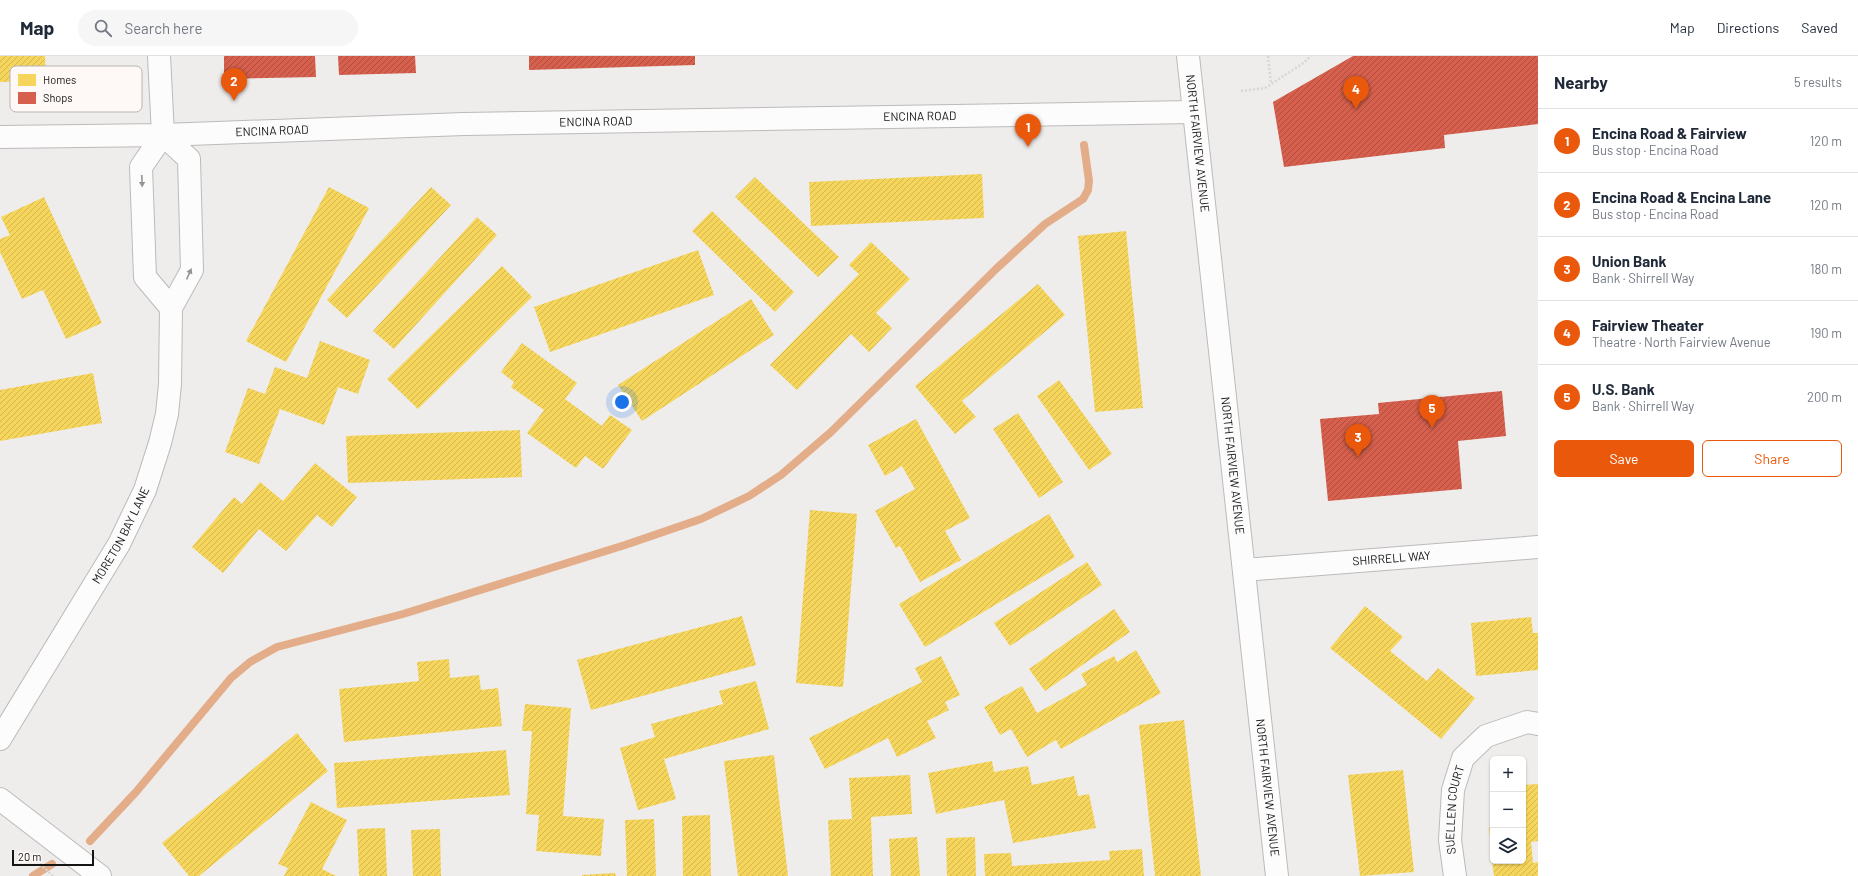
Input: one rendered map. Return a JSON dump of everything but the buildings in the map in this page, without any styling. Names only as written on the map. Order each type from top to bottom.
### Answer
[{"type":"street","points":[[159,56],[163,135],[141,167],[145,277],[171,308]]},
{"type":"street","name":"NORTH FAIRVIEW AVENUE","points":[[1188,56],[1277,876]]},
{"type":"street","name":"ENCINA ROAD","points":[[0,137],[163,135],[457,124],[1193,112]]},
{"type":"street","name":"MORETON BAY LANE","points":[[0,739],[119,544],[145,490],[160,443],[167,414],[170,384],[171,308],[192,270],[189,158],[163,135]]},
{"type":"street","name":"SHIRRELL WAY","points":[[1244,570],[1538,547]]},
{"type":"street","name":"SUELLEN COURT","points":[[1455,876],[1450,840],[1453,790],[1463,758],[1486,736],[1527,722],[1538,724]]},
{"type":"street","points":[[0,799],[100,876]]},
{"type":"path","points":[[1268,56],[1270,84]]},
{"type":"path","points":[[1241,91],[1264,88],[1302,64],[1311,56]]},
{"type":"waterway","points":[[90,841],[136,792],[231,678],[250,662],[277,647],[403,614],[625,545],[701,519],[749,496],[781,475],[831,432],[996,269],[1045,224],[1083,199],[1088,190],[1089,181],[1084,145]]},
{"type":"waterway","points":[[33,876],[52,864]]},
{"type":"place","name":"Encina Road & Encina Lane","points":[[234,101]]},
{"type":"place","name":"Fairview Theater","points":[[1356,109]]},
{"type":"place","name":"Encina Road & Fairview","points":[[1028,147]]},
{"type":"place","name":"U.S. Bank","points":[[1432,428]]},
{"type":"place","name":"Union Bank","points":[[1358,457]]}]
